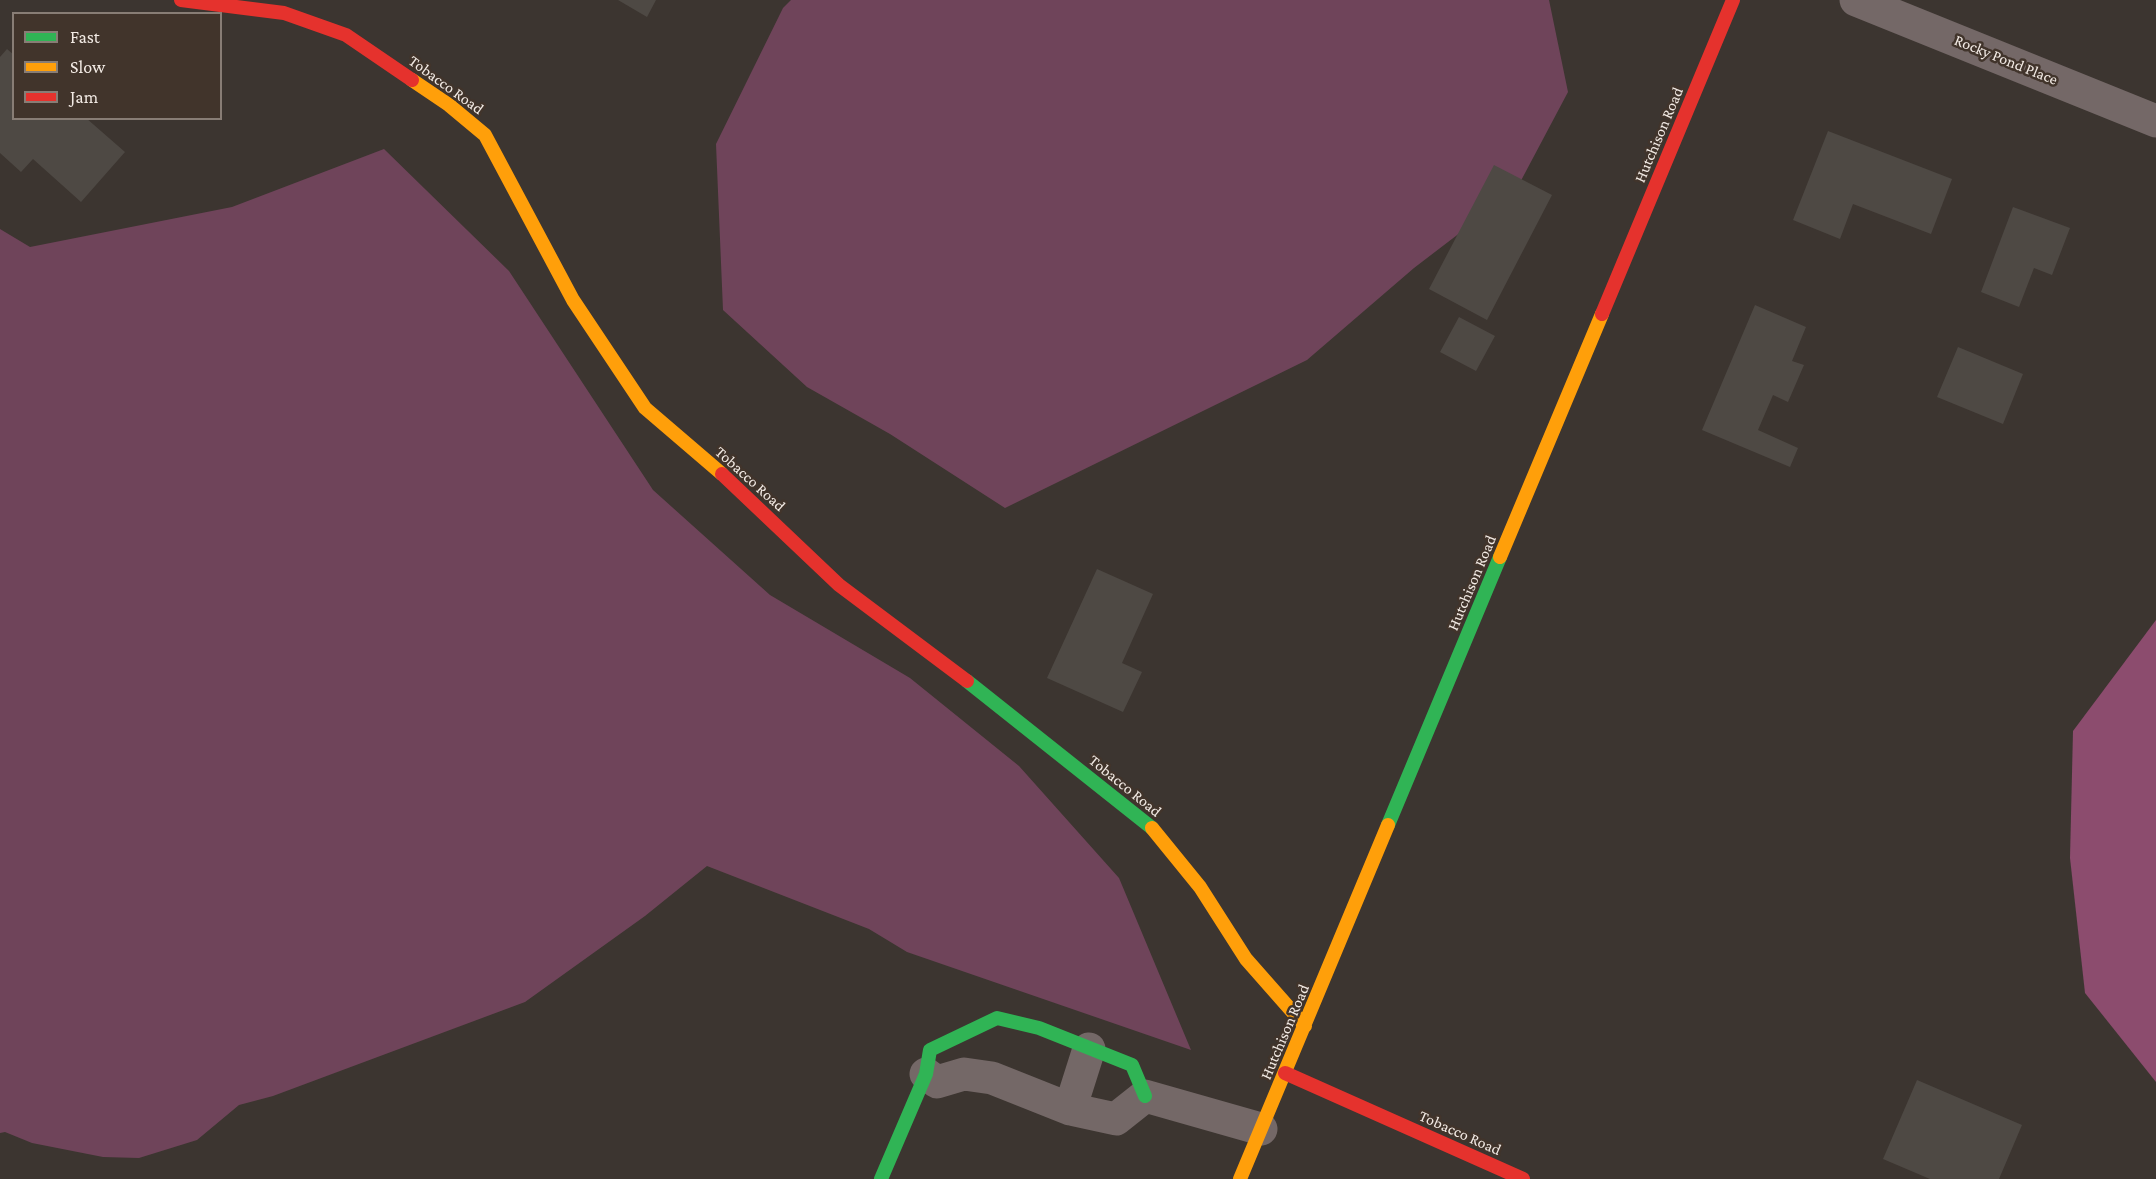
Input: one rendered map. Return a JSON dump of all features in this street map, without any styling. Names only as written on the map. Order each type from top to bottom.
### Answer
[{"type":"street","name":"Tobacco Road","points":[[181,0],[284,13],[346,35],[449,105],[485,135],[573,300],[645,408],[739,489],[839,585],[920,643],[1147,822],[1200,887],[1246,959],[1305,1026]]},
{"type":"street","name":"Hutchison Road","points":[[1240,1179],[1733,0]]},
{"type":"street","name":"Rocky Pond Place","points":[[1856,0],[2156,121]]},
{"type":"street","points":[[880,1179],[926,1074],[930,1050],[997,1018],[1039,1028],[1132,1065],[1145,1096]]},
{"type":"street","points":[[1070,1109],[1089,1049]]},
{"type":"street","name":"Tobacco Road","points":[[1285,1073],[1523,1179]]},
{"type":"street","points":[[926,1074],[937,1082],[964,1074],[992,1078],[1070,1109],[1116,1119],[1145,1096]]},
{"type":"street","points":[[1145,1096],[1261,1130]]},
{"type":"shaded area","points":[[791,0],[1549,0],[1568,92],[1516,190],[1414,268],[1307,360],[1005,508],[890,434],[807,387],[723,310],[716,144],[783,8]]},
{"type":"shaded area","points":[[384,149],[509,271],[653,490],[770,595],[910,678],[1019,766],[1119,878],[1191,1050],[907,952],[869,929],[707,866],[645,916],[525,1002],[273,1096],[239,1105],[197,1140],[139,1158],[103,1157],[32,1143],[5,1132],[0,1133],[0,229],[30,247],[232,207]]},
{"type":"shaded area","points":[[2156,620],[2156,1082],[2085,993],[2070,858],[2073,731]]},
{"type":"building","points":[[618,0],[656,0],[647,17]]},
{"type":"building","points":[[7,49],[12,53],[12,120],[88,120],[125,152],[81,202],[33,159],[21,172],[0,153],[0,57]]},
{"type":"building","points":[[1828,131],[1952,179],[1931,234],[1853,204],[1840,239],[1793,220]]},
{"type":"building","points":[[1494,165],[1552,195],[1487,320],[1429,289]]},
{"type":"building","points":[[2013,207],[2070,228],[2052,275],[2034,268],[2019,307],[1981,292]]},
{"type":"building","points":[[1755,305],[1806,327],[1792,361],[1804,365],[1788,402],[1773,395],[1758,430],[1798,448],[1790,467],[1702,430]]},
{"type":"building","points":[[1459,317],[1495,336],[1476,371],[1440,352]]},
{"type":"building","points":[[1958,347],[2023,374],[2003,424],[1937,397]]},
{"type":"building","points":[[1097,569],[1153,594],[1122,663],[1142,672],[1123,712],[1047,678]]},
{"type":"building","points":[[1917,1080],[2022,1125],[1999,1179],[1930,1179],[1883,1159]]},
{"type":"traffic: fast","points":[[1388,825],[1500,557]]},
{"type":"traffic: fast","points":[[967,681],[1152,828]]},
{"type":"traffic: fast","points":[[881,1179],[926,1074],[930,1050],[997,1018],[1039,1028],[1132,1065],[1145,1096]]},
{"type":"traffic: slow","points":[[412,80],[449,105],[485,135],[573,300],[645,408],[722,474]]},
{"type":"traffic: slow","points":[[1500,557],[1602,314]]},
{"type":"traffic: slow","points":[[1240,1179],[1388,825]]},
{"type":"traffic: slow","points":[[1152,828],[1200,887],[1246,959],[1305,1026]]},
{"type":"traffic: jam","points":[[181,0],[284,13],[346,35],[412,80]]},
{"type":"traffic: jam","points":[[1602,314],[1733,0]]},
{"type":"traffic: jam","points":[[722,474],[839,585],[967,681]]},
{"type":"traffic: jam","points":[[1285,1073],[1523,1179]]}]
